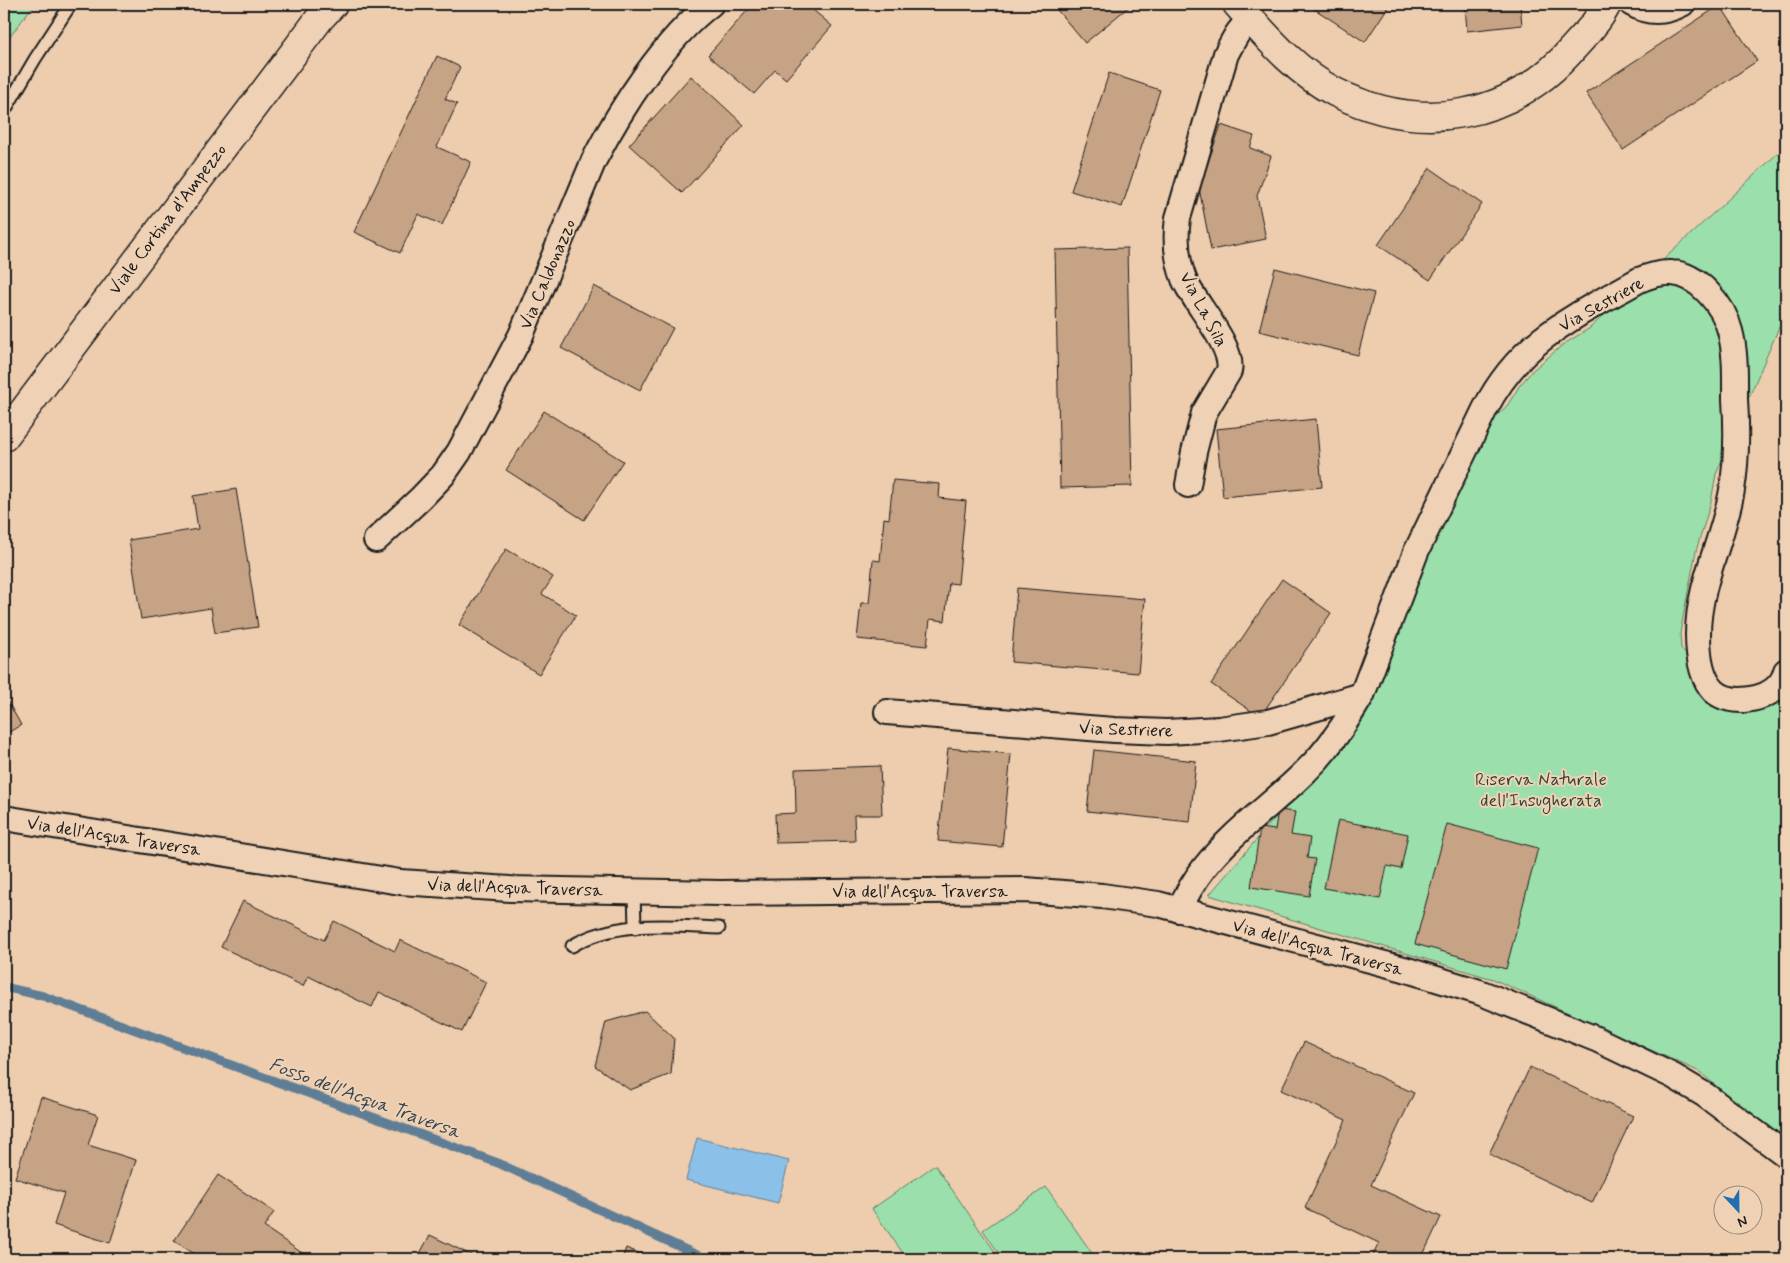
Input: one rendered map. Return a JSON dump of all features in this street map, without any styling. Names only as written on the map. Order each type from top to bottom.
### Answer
[{"type":"street","name":"Viale Cortina d'Ampezzo","points":[[4,437],[186,194],[320,18],[333,4]]},
{"type":"street","name":"Via Caldonazzo","points":[[376,540],[443,475],[459,452],[521,335],[594,160],[605,139],[672,41],[711,4]]},
{"type":"street","points":[[1244,12],[1299,68],[1334,92],[1356,102],[1403,114],[1452,116],[1492,106],[1529,86],[1551,71],[1586,34],[1607,4]]},
{"type":"street","points":[[1632,4],[1644,10],[1656,12],[1682,4]]},
{"type":"street","name":"Via La Sila","points":[[1188,484],[1195,444],[1204,413],[1229,371],[1230,358],[1185,280],[1177,252],[1177,227],[1184,196],[1226,54],[1239,31],[1246,23],[1244,12]]},
{"type":"street","name":"Via Sestriere","points":[[1179,910],[1193,884],[1216,854],[1306,772],[1322,755],[1350,715],[1362,695],[1416,552],[1494,391],[1506,374],[1528,351],[1554,329],[1638,280],[1661,273],[1682,274],[1693,279],[1712,296],[1726,319],[1730,331],[1734,357],[1736,418],[1733,480],[1727,513],[1701,605],[1698,633],[1702,672],[1714,690],[1724,697],[1738,700],[1767,694],[1780,685],[1786,671]]},
{"type":"street","name":"Via Sestriere","points":[[887,712],[1114,730],[1167,732],[1219,730],[1268,722],[1362,695]]},
{"type":"street","name":"Via dell'Acqua Traversa","points":[[4,818],[400,882],[510,889],[720,893],[1025,890],[1102,896],[1158,904],[1441,980],[1479,992],[1587,1035],[1696,1089],[1786,1155]]},
{"type":"lane","points":[[4,112],[35,58],[71,4]]},
{"type":"lane","points":[[634,891],[635,928]]},
{"type":"lane","points":[[572,946],[585,938],[603,932],[635,928],[668,926],[719,928]]},
{"type":"green space","points":[[4,4],[34,4],[4,45]]},
{"type":"green space","name":"Riserva Naturale dell'Insugherata","points":[[1778,153],[1786,153],[1786,311],[1716,474],[1711,502],[1696,551],[1680,633],[1681,648],[1717,700],[1779,690],[1786,667],[1786,1146],[1700,1072],[1493,979],[1209,895],[1357,722],[1482,429],[1507,406],[1520,385],[1534,369],[1564,344],[1590,328]]},
{"type":"green space","points":[[935,1165],[1000,1259],[907,1259],[872,1209]]},
{"type":"green space","points":[[1046,1187],[1096,1259],[1003,1259],[983,1230]]},
{"type":"water","points":[[697,1138],[789,1161],[778,1203],[686,1180]]},
{"type":"building","points":[[753,4],[806,4],[832,26],[786,79],[775,70],[754,94],[708,55]]},
{"type":"building","points":[[1052,4],[1132,4],[1085,43]]},
{"type":"building","points":[[1307,4],[1383,4],[1388,7],[1365,42]]},
{"type":"building","points":[[1465,4],[1520,4],[1522,25],[1467,31]]},
{"type":"building","points":[[1720,5],[1757,61],[1623,150],[1586,93]]},
{"type":"building","points":[[437,56],[460,67],[445,99],[457,104],[437,147],[471,162],[442,225],[418,214],[400,253],[354,232]]},
{"type":"building","points":[[1109,73],[1160,90],[1122,207],[1071,191]]},
{"type":"building","points":[[691,76],[744,125],[682,193],[629,145]]},
{"type":"building","points":[[1221,125],[1254,136],[1250,148],[1271,156],[1257,196],[1266,239],[1211,250],[1199,188]]},
{"type":"building","points":[[1430,168],[1482,204],[1430,280],[1378,245]]},
{"type":"building","points":[[1127,248],[1132,486],[1060,488],[1055,250]]},
{"type":"building","points":[[1275,268],[1374,293],[1358,355],[1259,331]]},
{"type":"building","points":[[594,286],[673,328],[640,390],[561,348]]},
{"type":"building","points":[[544,411],[623,461],[584,520],[506,470]]},
{"type":"building","points":[[1316,419],[1322,487],[1223,497],[1216,429]]},
{"type":"building","points":[[893,480],[940,484],[939,498],[966,501],[958,584],[949,583],[945,621],[930,619],[927,646],[857,639],[861,603],[869,603],[873,560],[880,561],[884,518],[889,519]]},
{"type":"building","points":[[236,489],[258,627],[215,633],[211,608],[141,619],[129,540],[198,529],[193,496]]},
{"type":"building","points":[[506,549],[553,577],[542,594],[576,615],[539,674],[459,625]]},
{"type":"building","points":[[1282,579],[1331,613],[1260,717],[1211,684]]},
{"type":"building","points":[[1017,588],[1145,599],[1138,673],[1011,662]]},
{"type":"building","points":[[4,695],[21,725],[4,735]]},
{"type":"building","points":[[948,748],[1011,754],[1002,847],[938,841]]},
{"type":"building","points":[[1094,750],[1196,761],[1190,822],[1087,811]]},
{"type":"building","points":[[880,766],[882,815],[854,815],[855,841],[776,843],[775,814],[796,813],[795,769]]},
{"type":"building","points":[[1278,810],[1295,812],[1291,835],[1310,838],[1307,858],[1315,859],[1309,896],[1251,887],[1260,828],[1275,830]]},
{"type":"building","points":[[1338,820],[1408,834],[1401,869],[1387,866],[1380,899],[1324,888]]},
{"type":"building","points":[[1447,824],[1538,848],[1506,969],[1415,944]]},
{"type":"building","points":[[243,901],[324,940],[334,921],[395,951],[400,940],[486,982],[462,1032],[379,992],[372,1007],[308,976],[303,986],[221,947]]},
{"type":"building","points":[[645,1011],[674,1038],[671,1074],[630,1090],[595,1066],[606,1022]]},
{"type":"building","points":[[1304,1042],[1414,1093],[1371,1185],[1441,1217],[1421,1259],[1371,1259],[1379,1243],[1305,1208],[1346,1120],[1281,1090]]},
{"type":"building","points":[[1530,1067],[1633,1116],[1592,1203],[1489,1154]]},
{"type":"building","points":[[41,1097],[98,1115],[88,1145],[136,1160],[110,1243],[54,1225],[64,1193],[15,1178]]},
{"type":"building","points":[[218,1175],[274,1212],[264,1227],[302,1253],[298,1259],[203,1259],[174,1241]]},
{"type":"building","points":[[430,1235],[479,1259],[417,1259]]},
{"type":"building","points":[[626,1248],[654,1259],[622,1259]]},
{"type":"waterway","name":"Fosso dell'Acqua Traversa","points":[[4,987],[43,996],[498,1163],[706,1259]]}]
